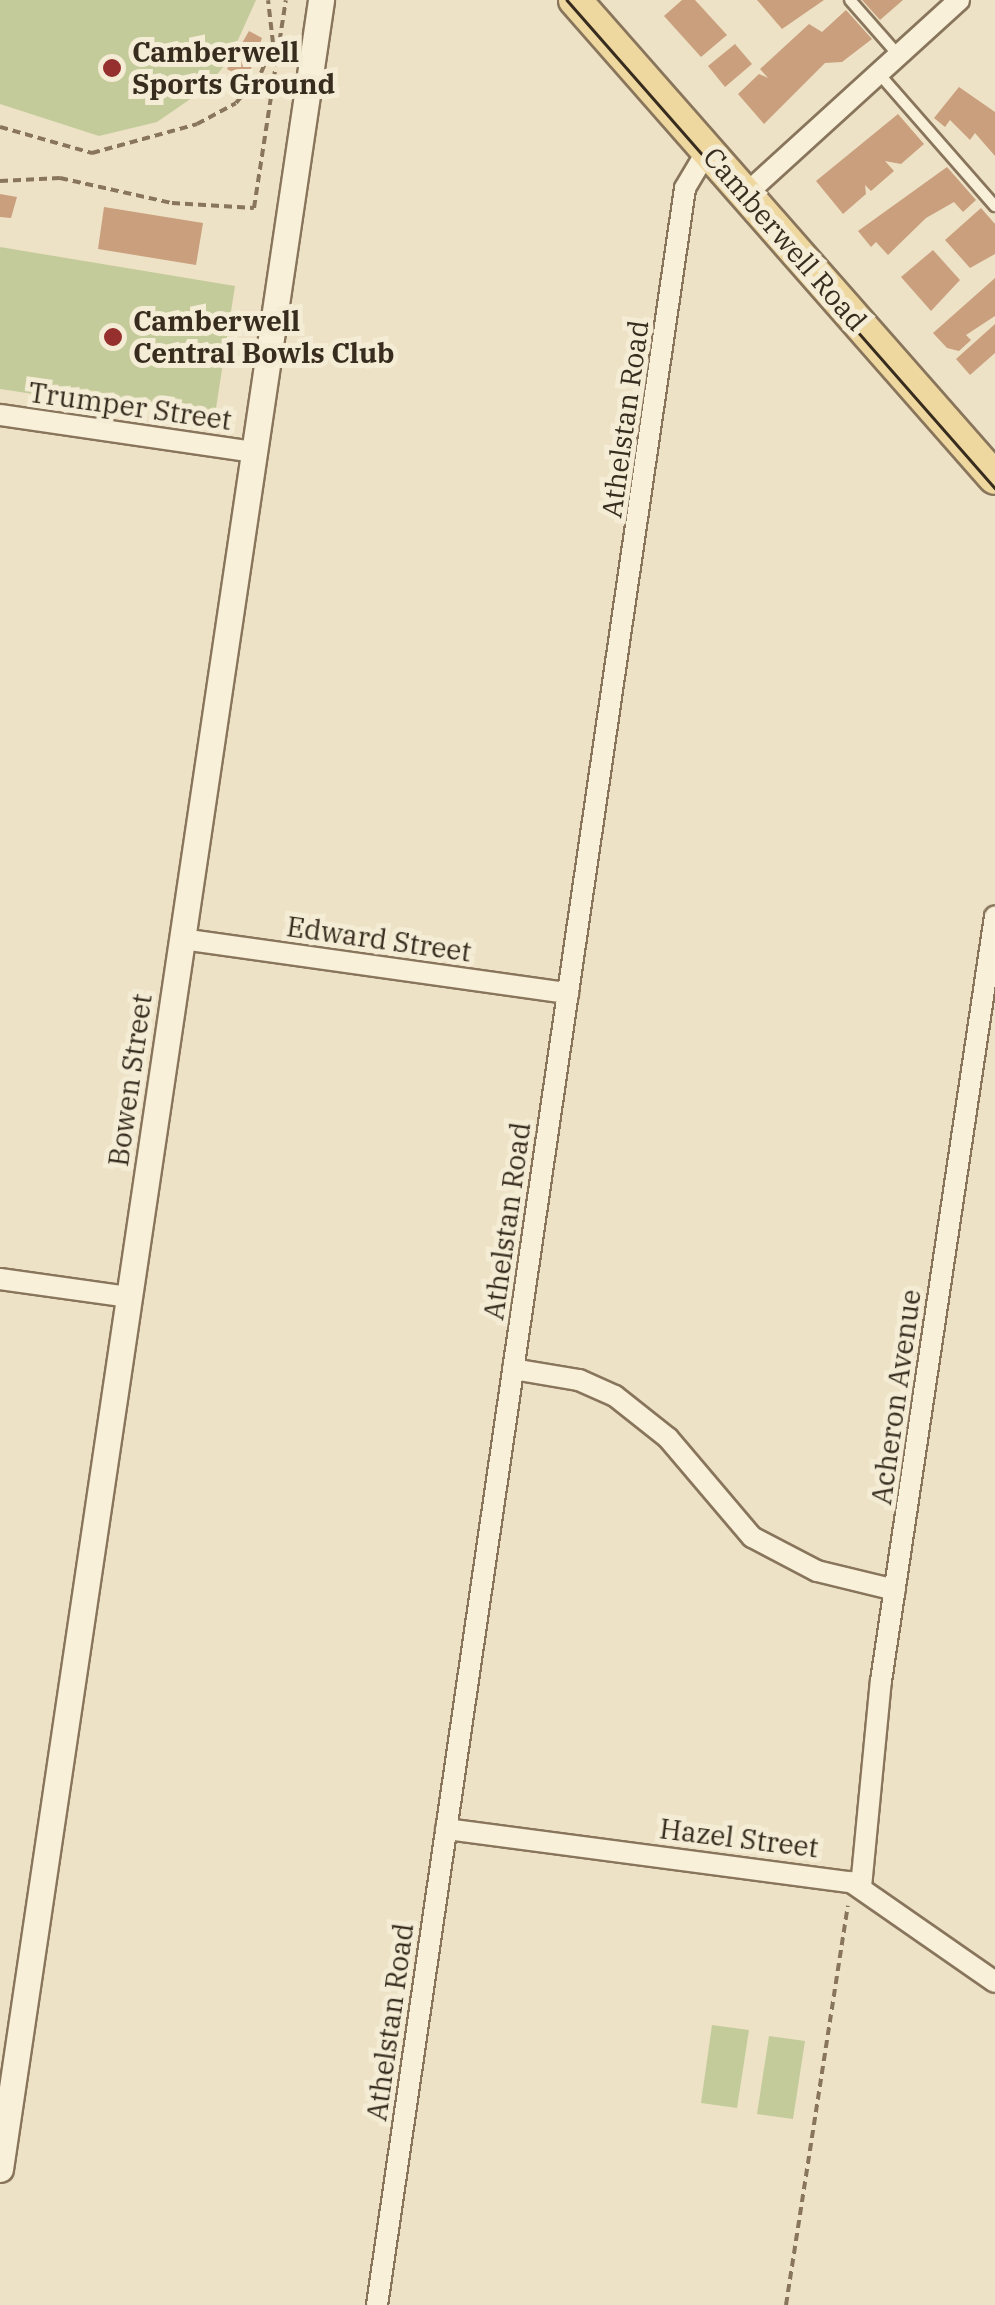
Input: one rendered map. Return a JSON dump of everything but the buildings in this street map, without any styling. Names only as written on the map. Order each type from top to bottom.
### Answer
[{"type":"main road","name":"Camberwell Road","points":[[574,0],[995,478]]},
{"type":"street","name":"Bowen Street","points":[[0,2169],[321,0]]},
{"type":"street","points":[[746,194],[900,58],[959,0]]},
{"type":"street","name":"Athelstan Road","points":[[377,2305],[686,188],[708,151]]},
{"type":"street","name":"Trumper Street","points":[[0,414],[252,452]]},
{"type":"street","name":"Acheron Avenue","points":[[856,1884],[895,1590],[995,916]]},
{"type":"street","name":"Edward Street","points":[[182,939],[568,993]]},
{"type":"street","points":[[0,1279],[128,1297]]},
{"type":"street","points":[[513,1369],[579,1380],[615,1396],[659,1430],[752,1537],[816,1571],[895,1590]]},
{"type":"street","name":"Hazel Street","points":[[446,1829],[856,1884],[995,1982]]},
{"type":"lane","points":[[850,0],[900,58]]},
{"type":"lane","points":[[880,76],[995,206]]},
{"type":"path","points":[[0,127],[92,153],[134,147],[209,118],[236,102],[268,60],[268,0]]},
{"type":"path","points":[[0,182],[60,178],[172,203],[254,208],[286,0]]},
{"type":"path","points":[[786,2305],[856,1884]]},
{"type":"green space","name":"Camberwell Sports Ground","points":[[0,0],[256,0],[229,60],[205,89],[157,122],[99,136],[0,104]]},
{"type":"green space","name":"Camberwell Central Bowls Club","points":[[0,247],[235,286],[214,421],[0,389]]},
{"type":"green space","points":[[712,2025],[749,2030],[737,2108],[701,2103]]},
{"type":"green space","points":[[769,2036],[805,2041],[793,2119],[757,2114]]},
{"type":"tram line","points":[[567,0],[995,488]]},
{"type":"place","name":"Camberwell Sports Ground","points":[[112,68]]},
{"type":"place","name":"Camberwell Central Bowls Club","points":[[113,337]]}]
